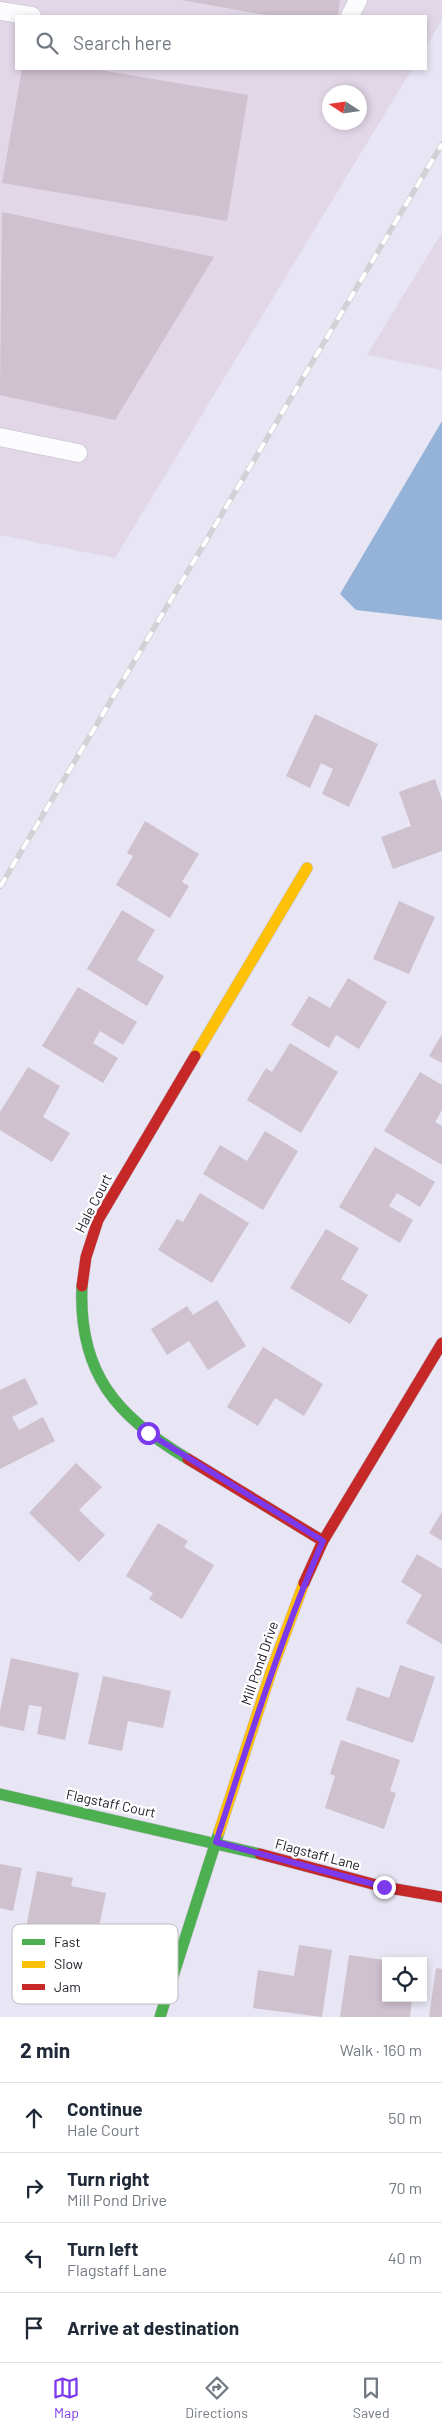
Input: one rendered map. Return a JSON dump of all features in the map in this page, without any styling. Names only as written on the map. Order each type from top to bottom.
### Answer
[{"type":"street","name":"Hale Court","points":[[307,868],[107,1203],[91,1235],[82,1274],[81,1294],[82,1317],[89,1349],[97,1371],[111,1397],[126,1414],[177,1452],[323,1541]]},
{"type":"street","name":"Mill Pond Drive","points":[[178,1961],[271,1672],[298,1598],[323,1541],[442,1343]]},
{"type":"street","name":"Flagstaff Court","points":[[0,1794],[216,1842]]},
{"type":"street","name":"Flagstaff Lane","points":[[216,1842],[384,1887],[442,1897]]},
{"type":"street","name":"Mill Pond Drive","points":[[160,2017],[164,2004]]},
{"type":"lane","points":[[350,15],[358,0]]},
{"type":"lane","points":[[0,11],[26,15]]},
{"type":"lane","points":[[0,437],[78,453]]},
{"type":"shaded area","points":[[0,0],[442,0],[442,20],[427,45],[427,15],[15,15],[15,70],[411,70],[115,558],[0,535]]},
{"type":"shaded area","points":[[442,232],[442,370],[367,355]]},
{"type":"water","points":[[442,421],[442,620],[356,610],[340,594]]},
{"type":"building","points":[[181,0],[340,0],[338,15],[265,15]]},
{"type":"building","points":[[22,70],[100,70],[248,95],[227,221],[2,183]]},
{"type":"building","points":[[2,212],[214,257],[115,420],[0,395]]},
{"type":"building","points":[[315,714],[378,744],[349,807],[322,794],[333,769],[321,763],[310,788],[286,776]]},
{"type":"building","points":[[435,779],[442,800],[442,851],[393,869],[381,837],[411,826],[399,792]]},
{"type":"building","points":[[145,821],[199,854],[182,882],[189,886],[170,918],[116,885],[133,856],[127,853]]},
{"type":"building","points":[[399,901],[435,917],[409,974],[373,959]]},
{"type":"building","points":[[122,910],[155,930],[137,960],[164,976],[147,1006],[87,969]]},
{"type":"building","points":[[348,978],[387,1002],[359,1049],[336,1035],[329,1048],[291,1025],[309,996],[330,1008]]},
{"type":"building","points":[[78,987],[137,1022],[123,1045],[100,1031],[93,1043],[118,1058],[103,1083],[42,1046]]},
{"type":"building","points":[[442,1034],[442,1063],[429,1056]]},
{"type":"building","points":[[290,1043],[338,1072],[301,1133],[247,1100],[266,1068],[272,1072]]},
{"type":"building","points":[[28,1067],[60,1086],[43,1117],[70,1133],[52,1162],[0,1130],[0,1112]]},
{"type":"building","points":[[420,1072],[442,1085],[442,1110],[435,1122],[442,1126],[442,1165],[384,1131]]},
{"type":"building","points":[[265,1131],[298,1151],[263,1210],[203,1174],[220,1145],[247,1161]]},
{"type":"building","points":[[375,1147],[435,1182],[420,1207],[397,1193],[389,1206],[413,1220],[400,1243],[339,1207]]},
{"type":"building","points":[[200,1193],[249,1223],[212,1283],[158,1250],[177,1219],[183,1222]]},
{"type":"building","points":[[326,1229],[359,1248],[341,1279],[368,1295],[350,1324],[290,1288]]},
{"type":"building","points":[[217,1300],[246,1346],[208,1370],[189,1341],[167,1355],[151,1329],[187,1306],[193,1315]]},
{"type":"building","points":[[263,1347],[323,1384],[304,1416],[275,1398],[258,1426],[227,1407]]},
{"type":"building","points":[[25,1378],[38,1404],[12,1417],[19,1430],[43,1417],[55,1441],[0,1469],[0,1390]]},
{"type":"building","points":[[76,1463],[102,1487],[79,1510],[105,1535],[79,1562],[29,1513]]},
{"type":"building","points":[[442,1512],[442,1541],[429,1533]]},
{"type":"building","points":[[158,1523],[188,1541],[184,1547],[214,1565],[182,1619],[149,1599],[153,1593],[126,1576]]},
{"type":"building","points":[[417,1554],[442,1569],[442,1644],[406,1623],[422,1595],[401,1582]]},
{"type":"building","points":[[11,1658],[79,1673],[65,1740],[37,1734],[42,1707],[29,1705],[24,1731],[0,1726],[0,1711]]},
{"type":"building","points":[[400,1665],[435,1677],[413,1743],[346,1720],[357,1687],[389,1698]]},
{"type":"building","points":[[103,1676],[171,1691],[163,1728],[128,1721],[122,1751],[88,1744]]},
{"type":"building","points":[[341,1740],[400,1760],[390,1791],[396,1793],[384,1829],[325,1808],[335,1776],[330,1774]]},
{"type":"building","points":[[0,1864],[22,1868],[13,1911],[0,1908]]},
{"type":"building","points":[[37,1871],[73,1878],[71,1886],[106,1893],[100,1924],[27,1924]]},
{"type":"building","points":[[299,1945],[332,1950],[322,2017],[253,2008],[258,1970],[294,1976]]},
{"type":"building","points":[[349,1955],[382,1960],[382,2002],[412,2002],[410,2017],[340,2017]]},
{"type":"building","points":[[436,1968],[442,1969],[442,2017],[429,2017]]},
{"type":"railway","points":[[0,887],[442,144]]},
{"type":"traffic: fast","points":[[82,1286],[82,1317],[87,1344],[95,1368],[107,1389],[122,1409],[141,1426],[188,1459]]},
{"type":"traffic: fast","points":[[0,1794],[260,1854]]},
{"type":"traffic: fast","points":[[178,1961],[219,1832]]},
{"type":"traffic: fast","points":[[160,2017],[164,2004]]},
{"type":"traffic: slow","points":[[195,1056],[307,868]]},
{"type":"traffic: slow","points":[[219,1832],[271,1672],[304,1583]]},
{"type":"traffic: jam","points":[[82,1286],[86,1257],[98,1220],[195,1056]]},
{"type":"traffic: jam","points":[[304,1583],[323,1541],[442,1343]]},
{"type":"traffic: jam","points":[[188,1459],[323,1541]]},
{"type":"traffic: jam","points":[[260,1854],[384,1887],[442,1897]]},
{"type":"route","points":[[148,1433],[323,1541],[298,1598],[271,1672],[216,1842],[384,1887]]}]
